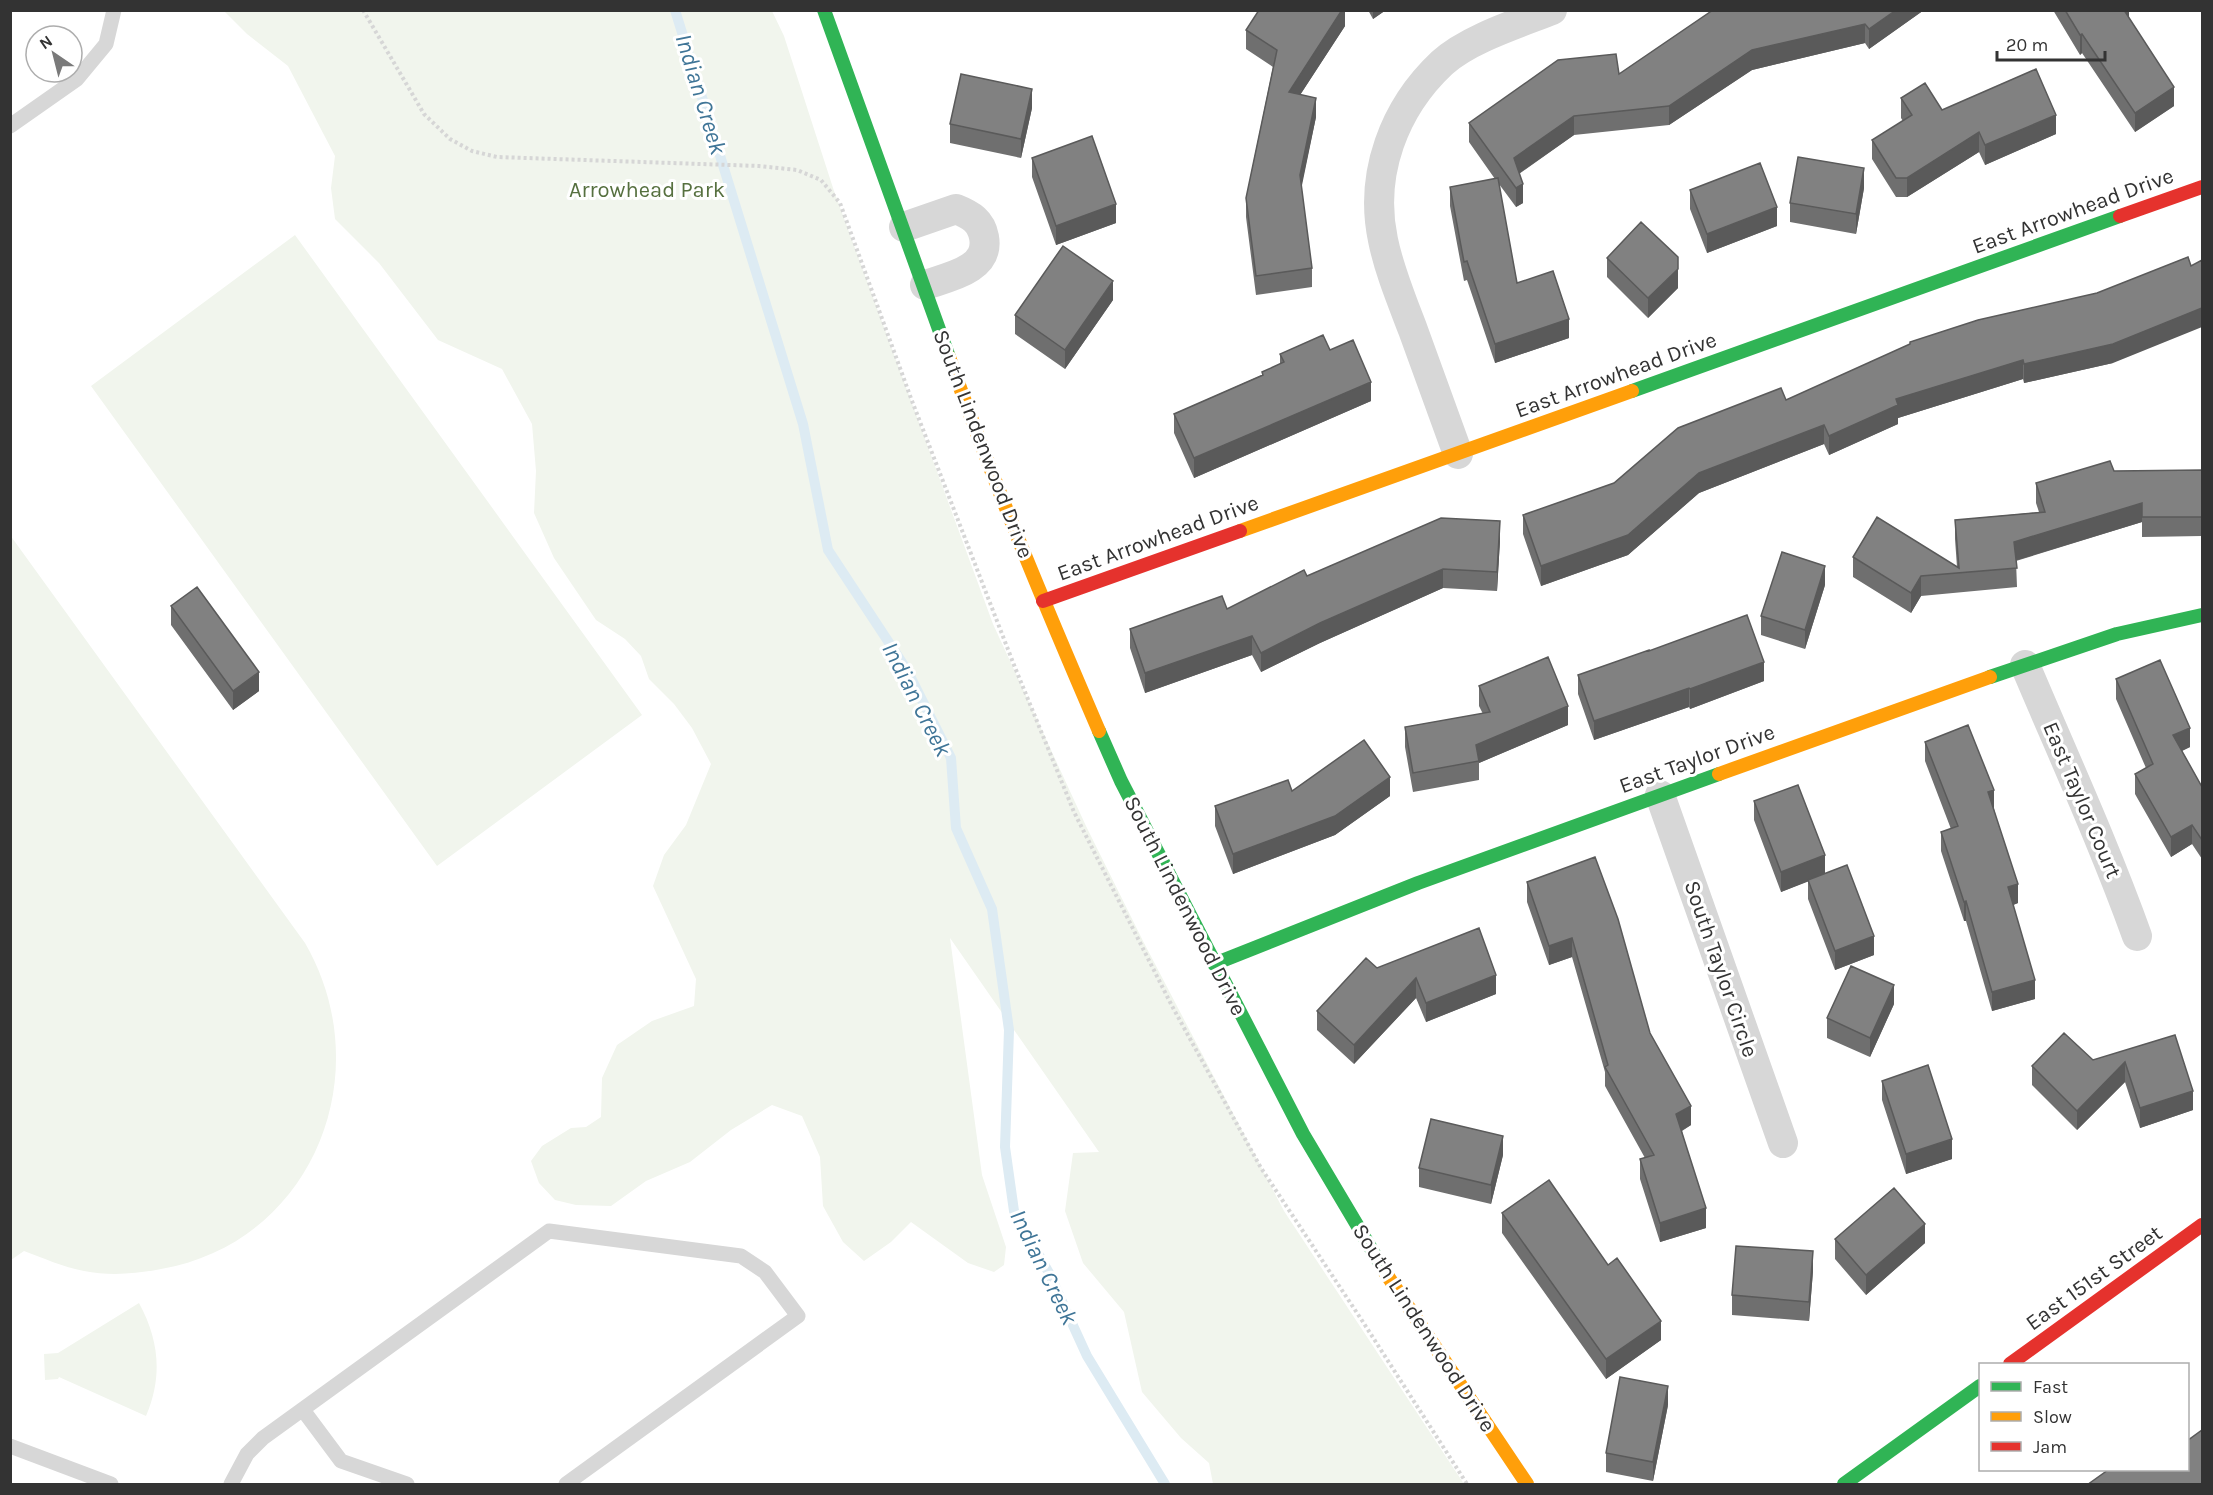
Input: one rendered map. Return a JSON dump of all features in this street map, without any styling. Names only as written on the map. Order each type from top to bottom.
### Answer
[{"type":"street","name":"South Lindenwood Drive","points":[[825,10],[977,436],[1043,601],[1121,781],[1303,1134],[1399,1295],[1527,1485]]},
{"type":"street","points":[[1458,454],[1399,293],[1382,239],[1379,194],[1388,144],[1406,104],[1443,62],[1483,37],[1552,10]]},
{"type":"street","name":"East Arrowhead Drive","points":[[1043,601],[2202,187]]},
{"type":"street","points":[[904,227],[956,209],[972,215],[982,227],[986,245],[980,260],[966,271],[925,285]]},
{"type":"street","name":"East Taylor Drive","points":[[1214,964],[1418,883],[2025,665],[2117,634],[2202,615]]},
{"type":"street","name":"East Taylor Court","points":[[2025,665],[2091,824],[2112,868],[2137,936]]},
{"type":"street","name":"South Taylor Circle","points":[[1660,795],[1783,1143]]},
{"type":"street","name":"East 151st Street","points":[[2013,1363],[2202,1225]]},
{"type":"street","points":[[1844,1485],[1979,1387]]},
{"type":"lane","points":[[10,126],[77,79],[106,44],[114,10]]},
{"type":"lane","points":[[231,1485],[247,1454],[263,1438],[549,1231],[741,1256],[765,1272],[798,1316],[566,1485]]},
{"type":"lane","points":[[303,1410],[341,1461],[407,1485]]},
{"type":"lane","points":[[10,1446],[111,1485]]},
{"type":"path","points":[[363,10],[424,114],[450,138],[472,151],[497,157],[759,166],[797,170],[821,180]]},
{"type":"green space","name":"Arrowhead Park","points":[[224,11],[772,11],[784,36],[834,191],[993,624],[1086,826],[1143,941],[1284,1211],[1464,1484],[1213,1484],[1209,1463],[1181,1438],[1142,1392],[1124,1312],[1083,1263],[1065,1211],[1073,1153],[1099,1152],[950,938],[982,1175],[1006,1247],[1004,1265],[994,1272],[968,1263],[911,1222],[891,1242],[864,1261],[843,1242],[823,1206],[820,1157],[802,1116],[772,1105],[731,1130],[690,1162],[646,1181],[611,1206],[576,1205],[555,1200],[539,1183],[531,1161],[542,1146],[571,1128],[586,1127],[601,1117],[602,1078],[617,1045],[652,1021],[694,1006],[696,979],[653,886],[664,855],[686,825],[711,764],[692,728],[674,704],[649,679],[641,656],[625,639],[596,620],[554,558],[534,513],[536,471],[532,424],[502,369],[438,340],[379,263],[335,219],[331,188],[335,156],[288,66],[247,34]]},
{"type":"green space","points":[[295,235],[642,715],[437,866],[91,386]]},
{"type":"green space","points":[[10,535],[305,943],[327,993],[336,1045],[333,1096],[318,1144],[294,1188],[259,1225],[214,1253],[161,1269],[122,1274],[93,1273],[68,1267],[24,1251],[11,1260]]},
{"type":"green space","points":[[139,1303],[151,1331],[157,1372],[146,1416],[59,1377],[45,1380],[44,1354],[58,1353]]},
{"type":"building","points":[[1259,10],[1342,10],[1289,92],[1316,98],[1300,175],[1312,268],[1256,276],[1246,198],[1277,50],[1246,30]]},
{"type":"building","points":[[1713,10],[1896,10],[1869,29],[1865,24],[1752,50],[1669,106],[1574,116],[1514,158],[1523,184],[1516,188],[1469,123],[1558,60],[1616,54],[1619,74]]},
{"type":"building","points":[[2065,10],[2124,10],[2174,87],[2135,113]]},
{"type":"building","points":[[2036,69],[2056,115],[1985,145],[1979,132],[1907,178],[1896,178],[1872,140],[1912,115],[1901,98],[1925,83],[1942,110]]},
{"type":"building","points":[[961,74],[1032,89],[1021,139],[950,124]]},
{"type":"building","points":[[1092,136],[1116,204],[1056,226],[1032,158]]},
{"type":"building","points":[[1798,157],[1864,168],[1856,214],[1790,203]]},
{"type":"building","points":[[1760,163],[1777,207],[1707,234],[1690,190]]},
{"type":"building","points":[[1498,178],[1517,283],[1553,271],[1569,319],[1495,344],[1467,261],[1464,262],[1450,187]]},
{"type":"building","points":[[1641,222],[1678,257],[1678,269],[1648,298],[1607,258]]},
{"type":"building","points":[[1063,246],[1113,281],[1065,350],[1015,315]]},
{"type":"building","points":[[2188,257],[2191,266],[2202,260],[2202,308],[2113,344],[2024,364],[2023,360],[1896,399],[1898,405],[1829,436],[1824,425],[1699,473],[1628,535],[1541,566],[1523,515],[1614,483],[1678,428],[1781,388],[1786,400],[1910,344],[1910,342],[1978,320],[2097,293]]},
{"type":"building","points":[[1323,335],[1330,350],[1353,340],[1371,382],[1194,458],[1174,414],[1263,375],[1262,372],[1284,362],[1280,354]]},
{"type":"building","points":[[2110,461],[2114,471],[2202,470],[2202,517],[2142,517],[2142,503],[2014,542],[2017,568],[1921,576],[1911,593],[1853,557],[1877,517],[1959,568],[1955,520],[2045,512],[2036,483]]},
{"type":"building","points":[[1441,518],[1500,521],[1497,572],[1443,569],[1320,623],[1261,653],[1252,636],[1145,673],[1130,629],[1222,596],[1227,609],[1304,570],[1307,576]]},
{"type":"building","points":[[1782,552],[1825,566],[1805,630],[1761,616]]},
{"type":"building","points":[[197,587],[259,672],[233,691],[171,606]]},
{"type":"building","points":[[1747,615],[1764,662],[1594,721],[1578,675]]},
{"type":"building","points":[[1548,657],[1568,706],[1476,745],[1479,761],[1413,773],[1405,727],[1490,712],[1479,686]]},
{"type":"building","points":[[2160,660],[2190,728],[2173,735],[2202,787],[2202,840],[2192,825],[2171,837],[2135,774],[2153,764],[2116,679]]},
{"type":"building","points":[[1968,725],[1994,790],[1988,792],[2018,884],[2008,887],[2035,980],[1992,992],[1966,901],[1964,902],[1941,832],[1958,826],[1925,742]]},
{"type":"building","points":[[1364,740],[1390,777],[1335,816],[1233,854],[1215,806],[1288,780],[1292,791]]},
{"type":"building","points":[[1798,785],[1825,855],[1781,872],[1754,801]]},
{"type":"building","points":[[1595,857],[1618,919],[1650,1033],[1691,1106],[1676,1114],[1706,1208],[1660,1223],[1640,1159],[1654,1155],[1605,1067],[1608,1065],[1572,938],[1549,946],[1527,882]]},
{"type":"building","points":[[1847,865],[1874,936],[1835,951],[1808,880]]},
{"type":"building","points":[[1479,928],[1496,975],[1426,1003],[1416,978],[1354,1045],[1317,1011],[1366,958],[1377,968]]},
{"type":"building","points":[[1851,966],[1894,985],[1870,1038],[1827,1018]]},
{"type":"building","points":[[2064,1033],[2093,1060],[2175,1035],[2193,1091],[2140,1108],[2125,1062],[2077,1111],[2032,1066]]},
{"type":"building","points":[[1928,1065],[1952,1139],[1906,1154],[1882,1081]]},
{"type":"building","points":[[1431,1119],[1503,1136],[1491,1185],[1419,1168]]},
{"type":"building","points":[[1549,1180],[1608,1265],[1617,1258],[1661,1321],[1606,1359],[1502,1213]]},
{"type":"building","points":[[1894,1188],[1925,1224],[1866,1275],[1835,1239]]},
{"type":"building","points":[[1736,1246],[1813,1251],[1809,1302],[1732,1295]]},
{"type":"building","points":[[1620,1377],[1668,1386],[1653,1462],[1606,1453]]},
{"type":"building","points":[[2202,1430],[2202,1485],[2087,1485],[2107,1471],[2189,1471],[2189,1440]]},
{"type":"waterway","name":"Indian Creek","points":[[675,10],[803,424],[828,550],[907,670],[951,758],[956,828],[992,909],[1009,1030],[1005,1147],[1014,1211],[1049,1273],[1087,1356],[1165,1484]]},
{"type":"traffic: fast","points":[[824,10],[949,357]]},
{"type":"traffic: fast","points":[[1632,391],[2120,216]]},
{"type":"traffic: fast","points":[[1990,677],[2117,634],[2202,615]]},
{"type":"traffic: fast","points":[[1099,731],[1121,781],[1303,1134],[1385,1272]]},
{"type":"traffic: fast","points":[[1214,964],[1418,883],[1719,774]]},
{"type":"traffic: fast","points":[[1844,1484],[1979,1387]]},
{"type":"traffic: slow","points":[[949,357],[1021,546],[1099,731]]},
{"type":"traffic: slow","points":[[1240,531],[1632,391]]},
{"type":"traffic: slow","points":[[1719,774],[1990,677]]},
{"type":"traffic: slow","points":[[1385,1272],[1527,1484]]},
{"type":"traffic: jam","points":[[2120,216],[2202,187]]},
{"type":"traffic: jam","points":[[1043,601],[1240,531]]},
{"type":"traffic: jam","points":[[2011,1363],[2202,1225]]}]
